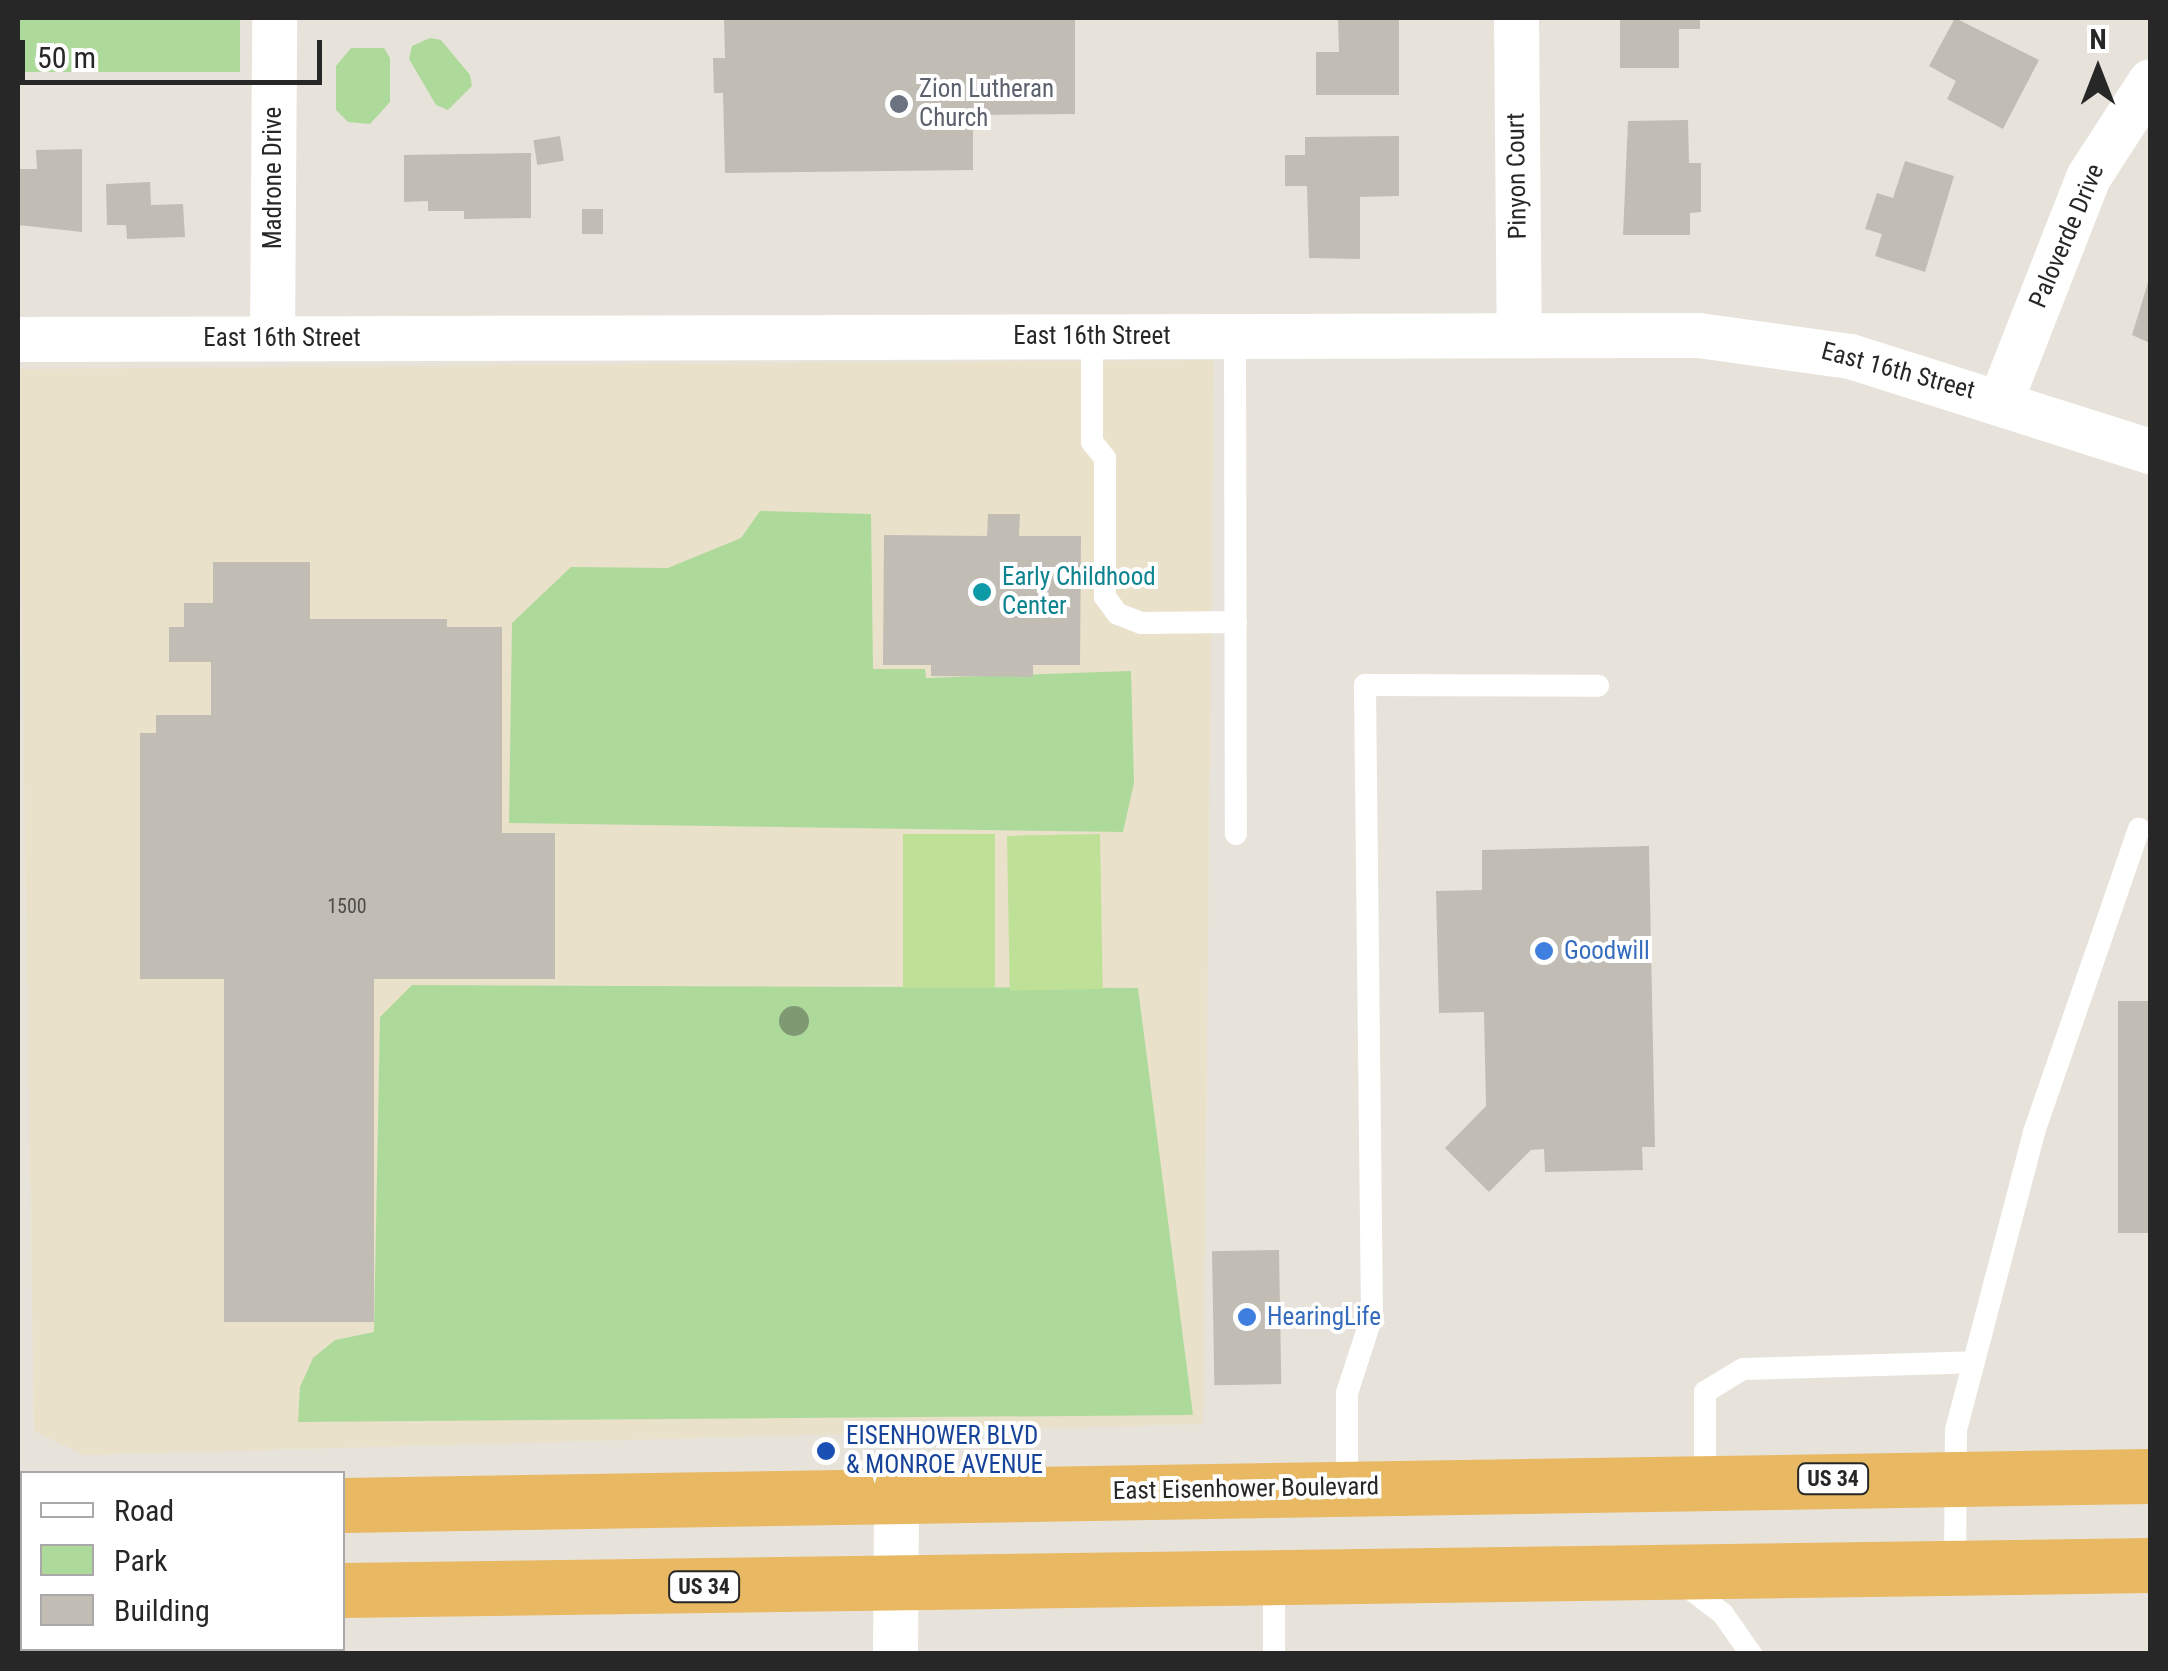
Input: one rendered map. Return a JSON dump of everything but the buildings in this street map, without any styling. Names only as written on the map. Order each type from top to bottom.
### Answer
[{"type":"highway","name":"East Eisenhower Boulevard","points":[[345,1505],[2150,1476]]},
{"type":"highway","name":"US 34","points":[[345,1590],[2150,1565]]},
{"type":"street","name":"Madrone Drive","points":[[272,338],[274,18]]},
{"type":"street","name":"Pinyon Court","points":[[1516,18],[1519,335]]},
{"type":"street","name":"Paloverde Drive","points":[[2001,399],[2088,177],[2150,81]]},
{"type":"street","name":"East 16th Street","points":[[18,339],[1519,335],[1776,341],[2001,399],[2150,451]]},
{"type":"street","points":[[895,1654],[896,1494]]},
{"type":"lane","points":[[1092,336],[1092,442],[1105,458],[1105,598],[1118,614],[1141,623],[1236,622]]},
{"type":"lane","points":[[1235,336],[1236,834]]},
{"type":"lane","points":[[1348,1487],[1347,1393],[1372,1316],[1365,685],[1598,686]]},
{"type":"lane","points":[[1955,1567],[1956,1430],[2034,1132],[2138,829]]},
{"type":"lane","points":[[1706,1481],[1706,1392],[1743,1369],[1974,1362]]},
{"type":"lane","points":[[1670,1574],[1724,1614],[1752,1654]]},
{"type":"lane","points":[[1274,1580],[1274,1654]]},
{"type":"shaded area","points":[[1214,360],[1203,1424],[84,1455],[34,1431],[18,369]]},
{"type":"green space","points":[[18,18],[240,18],[240,72],[18,72]]},
{"type":"green space","points":[[430,38],[441,40],[470,75],[472,86],[448,110],[436,105],[409,59],[412,46]]},
{"type":"green space","points":[[351,48],[384,48],[390,58],[390,102],[370,124],[348,122],[336,110],[336,66]]},
{"type":"green space","points":[[760,511],[871,514],[873,669],[925,669],[926,678],[1131,671],[1134,783],[1123,832],[509,823],[512,623],[571,567],[668,568],[741,538]]},
{"type":"green space","points":[[903,834],[995,834],[995,988],[903,988]]},
{"type":"green space","points":[[1100,834],[1103,989],[1010,991],[1007,836]]},
{"type":"green space","points":[[412,985],[1138,988],[1193,1415],[298,1422],[300,1387],[313,1358],[335,1340],[374,1332],[380,1017]]},
{"type":"place","name":"Zion Lutheran Church","points":[[899,104]]},
{"type":"place","name":"Early Childhood Center","points":[[982,592]]},
{"type":"place","name":"Goodwill","points":[[1544,951]]},
{"type":"place","name":"HearingLife","points":[[1247,1317]]},
{"type":"place","name":"EISENHOWER BLVD & MONROE AVENUE","points":[[826,1451]]}]
